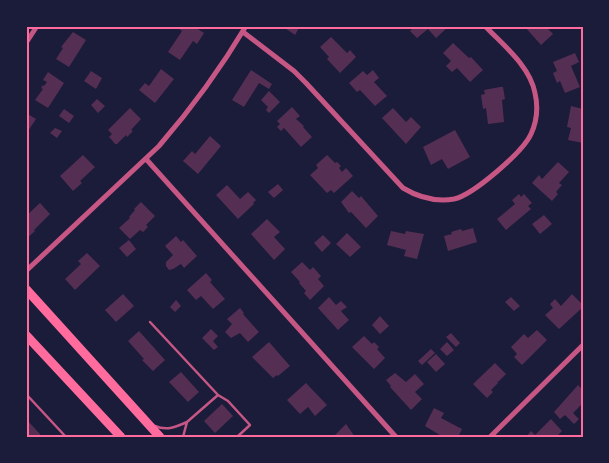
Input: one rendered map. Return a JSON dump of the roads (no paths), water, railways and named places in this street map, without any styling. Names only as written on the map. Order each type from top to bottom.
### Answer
[{"type":"main road","points":[[26,289],[160,437]]},
{"type":"main road","points":[[26,335],[121,437]]},
{"type":"street","points":[[26,43],[37,26]]},
{"type":"street","points":[[26,271],[146,159],[177,126],[202,93],[246,26]]},
{"type":"street","points":[[243,32],[294,71],[391,177],[411,193],[433,199],[455,198],[476,188],[524,146],[531,134],[537,111],[535,91],[524,69],[485,26]]},
{"type":"street","points":[[146,159],[396,437]]},
{"type":"street","points":[[490,437],[583,345]]},
{"type":"lane","points":[[150,322],[218,395],[228,401],[250,425],[237,437]]},
{"type":"lane","points":[[26,394],[66,437]]},
{"type":"lane","points":[[149,424],[167,429],[187,422],[218,395]]},
{"type":"lane","points":[[182,437],[187,422]]}]
